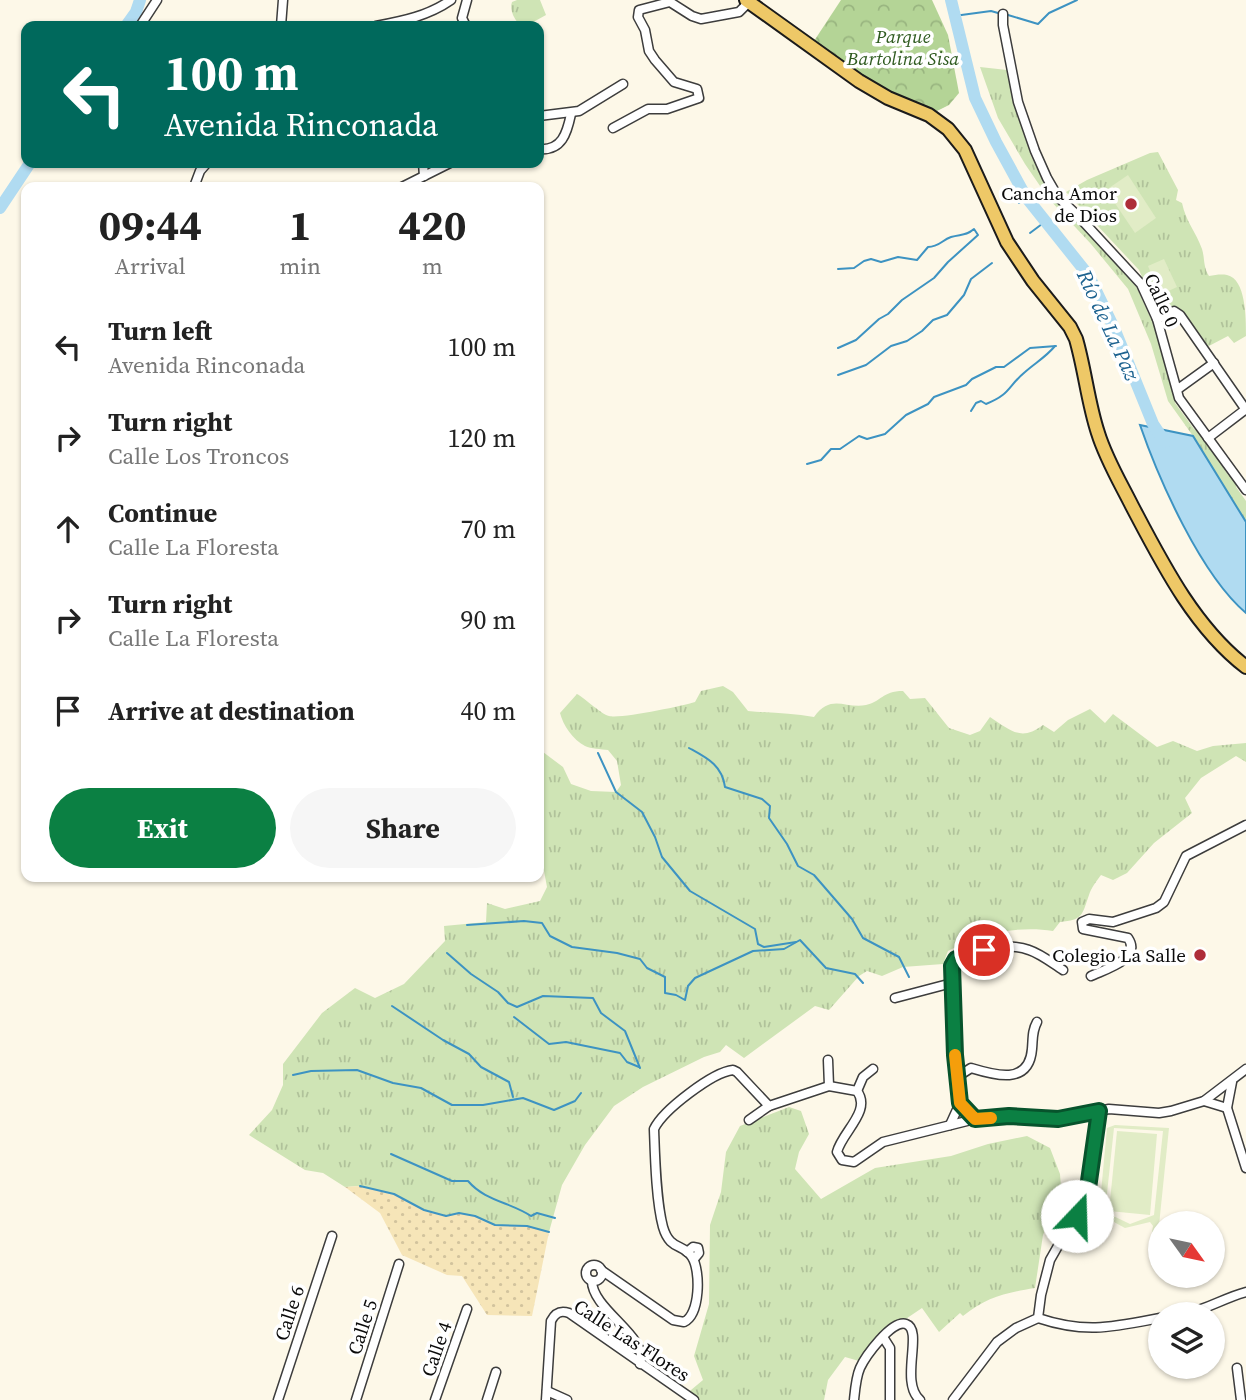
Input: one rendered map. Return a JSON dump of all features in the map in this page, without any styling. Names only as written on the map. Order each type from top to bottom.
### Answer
[{"type":"main road","points":[[747,1],[859,81],[888,98],[940,121],[957,138],[973,165],[1007,242],[1076,339],[1102,446],[1161,560],[1215,639],[1246,667]]},
{"type":"street","points":[[143,21],[157,0]]},
{"type":"street","points":[[281,21],[283,0]]},
{"type":"street","points":[[397,21],[426,14],[451,0]]},
{"type":"street","points":[[464,21],[467,0]]},
{"type":"street","points":[[613,128],[648,109],[673,107],[699,98],[697,89],[669,78],[649,51],[645,30],[638,17],[639,10],[670,2],[701,19],[739,12],[747,1]]},
{"type":"street","name":"Calle 0","points":[[1003,14],[1018,102],[1047,178],[1058,197],[1141,284],[1157,319],[1179,398],[1246,490]]},
{"type":"street","points":[[544,115],[579,111],[623,84]]},
{"type":"street","points":[[544,150],[562,142],[571,114]]},
{"type":"street","points":[[423,168],[424,176]]},
{"type":"street","points":[[412,182],[440,168]]},
{"type":"street","points":[[1157,319],[1174,311],[1180,315],[1246,409],[1208,438]]},
{"type":"street","points":[[1178,389],[1214,363]]},
{"type":"street","points":[[1091,976],[1126,959],[1133,948],[1128,938],[1083,929],[1083,922],[1090,919],[1113,922],[1156,908],[1164,902],[1185,856],[1246,825]]},
{"type":"street","points":[[950,1125],[960,1103],[952,983],[952,966],[956,959],[984,950],[1029,949],[1063,970]]},
{"type":"street","points":[[895,998],[952,983]]},
{"type":"street","points":[[955,1055],[971,1068],[1000,1076],[1019,1072],[1030,1058],[1037,1022]]},
{"type":"street","points":[[828,1060],[829,1086]]},
{"type":"street","points":[[957,1077],[971,1068]]},
{"type":"street","points":[[857,1091],[863,1077],[873,1069]]},
{"type":"street","points":[[749,1120],[769,1107],[829,1086],[857,1091],[862,1099],[860,1112],[837,1152],[842,1160],[854,1162],[883,1142],[975,1119],[1009,1116],[1058,1119],[1099,1111],[1166,1112],[1204,1101],[1246,1069]]},
{"type":"street","points":[[640,1364],[642,1356],[636,1342],[606,1309],[594,1290],[600,1277],[673,1320],[684,1322],[691,1317],[695,1308],[698,1286],[694,1259],[699,1253],[698,1248],[693,1247],[687,1252],[671,1243],[663,1226],[654,1129],[657,1123],[696,1089],[730,1070],[737,1072],[769,1107]]},
{"type":"street","points":[[1232,1082],[1227,1108],[1246,1168]]},
{"type":"street","points":[[1204,1101],[1227,1108]]},
{"type":"street","points":[[960,1103],[975,1119]]},
{"type":"street","points":[[1038,1318],[1050,1261],[1087,1195],[1099,1111]]},
{"type":"street","name":"Calle 6","points":[[278,1400],[332,1236]]},
{"type":"street","name":"Calle 5","points":[[356,1400],[399,1264]]},
{"type":"street","points":[[1216,1302],[1246,1292]]},
{"type":"street","name":"Calle 4","points":[[435,1400],[467,1309]]},
{"type":"street","name":"Calle Las Flores","points":[[546,1396],[551,1321],[559,1312],[569,1313],[695,1400]]},
{"type":"street","points":[[953,1400],[997,1342],[1016,1328],[1038,1318],[1097,1329],[1148,1320]]},
{"type":"street","points":[[854,1400],[859,1370],[876,1344],[899,1323],[906,1324],[913,1333],[910,1385],[920,1400]]},
{"type":"street","points":[[883,1337],[890,1348],[890,1400]]},
{"type":"street","points":[[1237,1368],[1241,1400]]},
{"type":"street","points":[[487,1400],[496,1373]]},
{"type":"street","points":[[546,1396],[568,1400]]},
{"type":"green space","points":[[540,0],[546,15],[535,21],[517,21],[511,8],[512,2]]},
{"type":"green space","name":"Parque Bartolina Sisa","points":[[841,0],[932,0],[948,35],[959,93],[949,105],[937,111],[896,95],[861,75],[814,41]]},
{"type":"green space","points":[[980,67],[1007,70],[1031,156],[1047,188],[1136,286],[1153,323],[1175,403],[1229,476],[1237,482],[1236,487],[1246,501],[1246,522],[1168,401],[1151,344],[1128,289],[1049,199],[1025,164],[998,118]]},
{"type":"green space","points":[[1158,152],[1178,190],[1176,200],[1182,203],[1200,243],[1209,276],[1227,275],[1233,278],[1241,291],[1246,336],[1234,343],[1228,336],[1207,347],[1182,311],[1172,307],[1157,311],[1139,270],[1066,192],[1087,180]]},
{"type":"green space","name":"Cancha Amor de Dios","points":[[1128,175],[1156,218],[1135,233],[1106,190]]},
{"type":"green space","name":"Cancha Amor de Dios","points":[[1164,259],[1177,287],[1160,295],[1148,266]]},
{"type":"green space","points":[[723,686],[733,692],[748,711],[814,717],[820,710],[832,704],[866,705],[890,693],[903,691],[910,699],[925,698],[949,728],[970,735],[980,731],[990,717],[1016,732],[1028,733],[1043,725],[1054,732],[1068,720],[1090,709],[1105,723],[1113,714],[1157,747],[1173,741],[1197,751],[1213,746],[1246,743],[1246,762],[1236,756],[1201,778],[1185,798],[1192,813],[1154,843],[1127,873],[1113,880],[1101,875],[1091,890],[1083,912],[1077,918],[1060,922],[1053,931],[1013,930],[973,940],[948,951],[943,964],[903,967],[882,976],[867,971],[859,976],[829,1010],[815,1006],[744,1058],[726,1045],[720,1052],[643,1087],[614,1106],[585,1145],[562,1185],[549,1232],[527,1226],[495,1225],[475,1216],[459,1213],[446,1216],[424,1210],[394,1194],[360,1186],[345,1187],[323,1173],[305,1170],[249,1135],[272,1110],[283,1085],[283,1064],[322,1013],[355,988],[375,998],[404,984],[445,941],[444,926],[486,922],[487,903],[505,909],[540,901],[547,887],[544,871],[544,753],[563,767],[571,784],[591,791],[616,792],[621,785],[617,761],[608,750],[585,746],[563,722],[560,713],[577,694],[606,715],[626,716],[695,702],[701,691]]},
{"type":"green space","points":[[789,1107],[801,1111],[809,1134],[799,1152],[795,1169],[821,1199],[875,1168],[951,1156],[988,1144],[1027,1136],[1050,1148],[1060,1174],[1061,1187],[1043,1235],[1035,1288],[997,1297],[980,1304],[963,1316],[960,1313],[939,1332],[922,1308],[885,1333],[859,1361],[845,1357],[828,1380],[824,1400],[691,1400],[685,1395],[703,1380],[694,1356],[709,1304],[710,1225],[721,1192],[726,1152],[740,1126]]},
{"type":"green space","points":[[1115,1125],[1169,1128],[1160,1211],[1154,1211],[1163,1131],[1114,1128],[1105,1212],[1130,1224],[1148,1217],[1148,1222],[1125,1228],[1099,1214],[1107,1128]]},
{"type":"green space","points":[[1117,1131],[1157,1134],[1148,1215],[1109,1211]]},
{"type":"sand","points":[[360,1186],[394,1194],[424,1210],[446,1216],[459,1213],[475,1216],[495,1225],[527,1226],[549,1232],[532,1316],[487,1315],[462,1276],[447,1275],[402,1255],[380,1213],[345,1187]]},
{"type":"water","name":"Río de La Paz","points":[[1140,425],[1193,436],[1246,522],[1246,613],[1213,575],[1183,525]]},
{"type":"waterway","name":"Río de La Paz","points":[[130,21],[140,0]]},
{"type":"waterway","name":"Río de La Paz","points":[[951,0],[975,98],[996,142],[1026,197],[1089,276],[1114,328],[1153,424],[1165,442]]},
{"type":"waterway","points":[[1008,15],[1038,24],[1049,13],[1077,0]]},
{"type":"waterway","points":[[954,16],[991,11],[998,13]]},
{"type":"waterway","name":"Río de La Paz","points":[[0,208],[27,168]]},
{"type":"waterway","points":[[1019,203],[1026,197]]},
{"type":"waterway","points":[[1030,233],[1046,221]]},
{"type":"waterway","points":[[838,269],[854,268],[871,259],[881,262],[898,257],[917,260],[928,247],[951,237],[974,229],[978,235],[934,278],[902,300],[856,340],[838,348]]},
{"type":"waterway","points":[[838,375],[866,365],[891,346],[907,341],[922,331],[933,320],[947,315],[964,295],[971,279],[992,263]]},
{"type":"waterway","points":[[1092,309],[1099,298]]},
{"type":"waterway","points":[[971,411],[976,403],[981,401],[986,404],[1005,393],[1055,346]]},
{"type":"waterway","points":[[807,464],[821,460],[831,449],[840,449],[859,436],[867,439],[885,434],[906,415],[928,404],[934,397],[966,385],[996,367],[1004,367],[1030,348],[1056,346]]},
{"type":"waterway","points":[[689,748],[717,768],[725,787],[762,799],[770,806],[769,818],[798,866],[814,875],[852,919],[863,938],[899,957],[909,977]]},
{"type":"waterway","points":[[598,753],[616,792],[642,812],[662,857],[690,891],[755,929],[758,944],[764,947],[796,942]]},
{"type":"waterway","points":[[467,925],[524,921],[542,923],[550,936],[572,947],[640,959],[647,968],[665,977],[665,993],[685,1000],[688,986],[695,978],[753,951],[784,949],[800,940],[826,968],[855,974],[863,983]]},
{"type":"waterway","points":[[447,953],[471,974],[498,992],[508,1003],[517,1007],[543,996],[593,998],[601,1013],[625,1031],[640,1068]]},
{"type":"waterway","points":[[392,1006],[469,1054],[481,1067],[509,1082],[513,1097]]},
{"type":"waterway","points":[[514,1017],[549,1044],[566,1042],[620,1053],[627,1062],[639,1067]]},
{"type":"waterway","points":[[293,1075],[311,1071],[357,1070],[393,1083],[421,1088],[452,1105],[483,1105],[523,1098],[554,1110],[575,1101],[581,1093]]},
{"type":"waterway","points":[[391,1154],[452,1181],[468,1181],[482,1193],[531,1216],[537,1213],[555,1218]]},
{"type":"waterway","points":[[360,1186],[394,1194],[424,1210],[446,1216],[459,1213],[475,1216],[495,1225],[527,1226],[549,1232]]},
{"type":"slow traffic","points":[[955,1055],[960,1103],[975,1119],[991,1118]]},
{"type":"place","name":"Cancha Amor de Dios","points":[[1131,204]]},
{"type":"place","name":"Colegio La Salle","points":[[1200,955]]},
{"type":"route","points":[[984,950],[956,959],[952,966],[955,1055],[960,1103],[975,1119],[1009,1116],[1058,1119],[1099,1111],[1087,1195],[1077,1216]]}]
